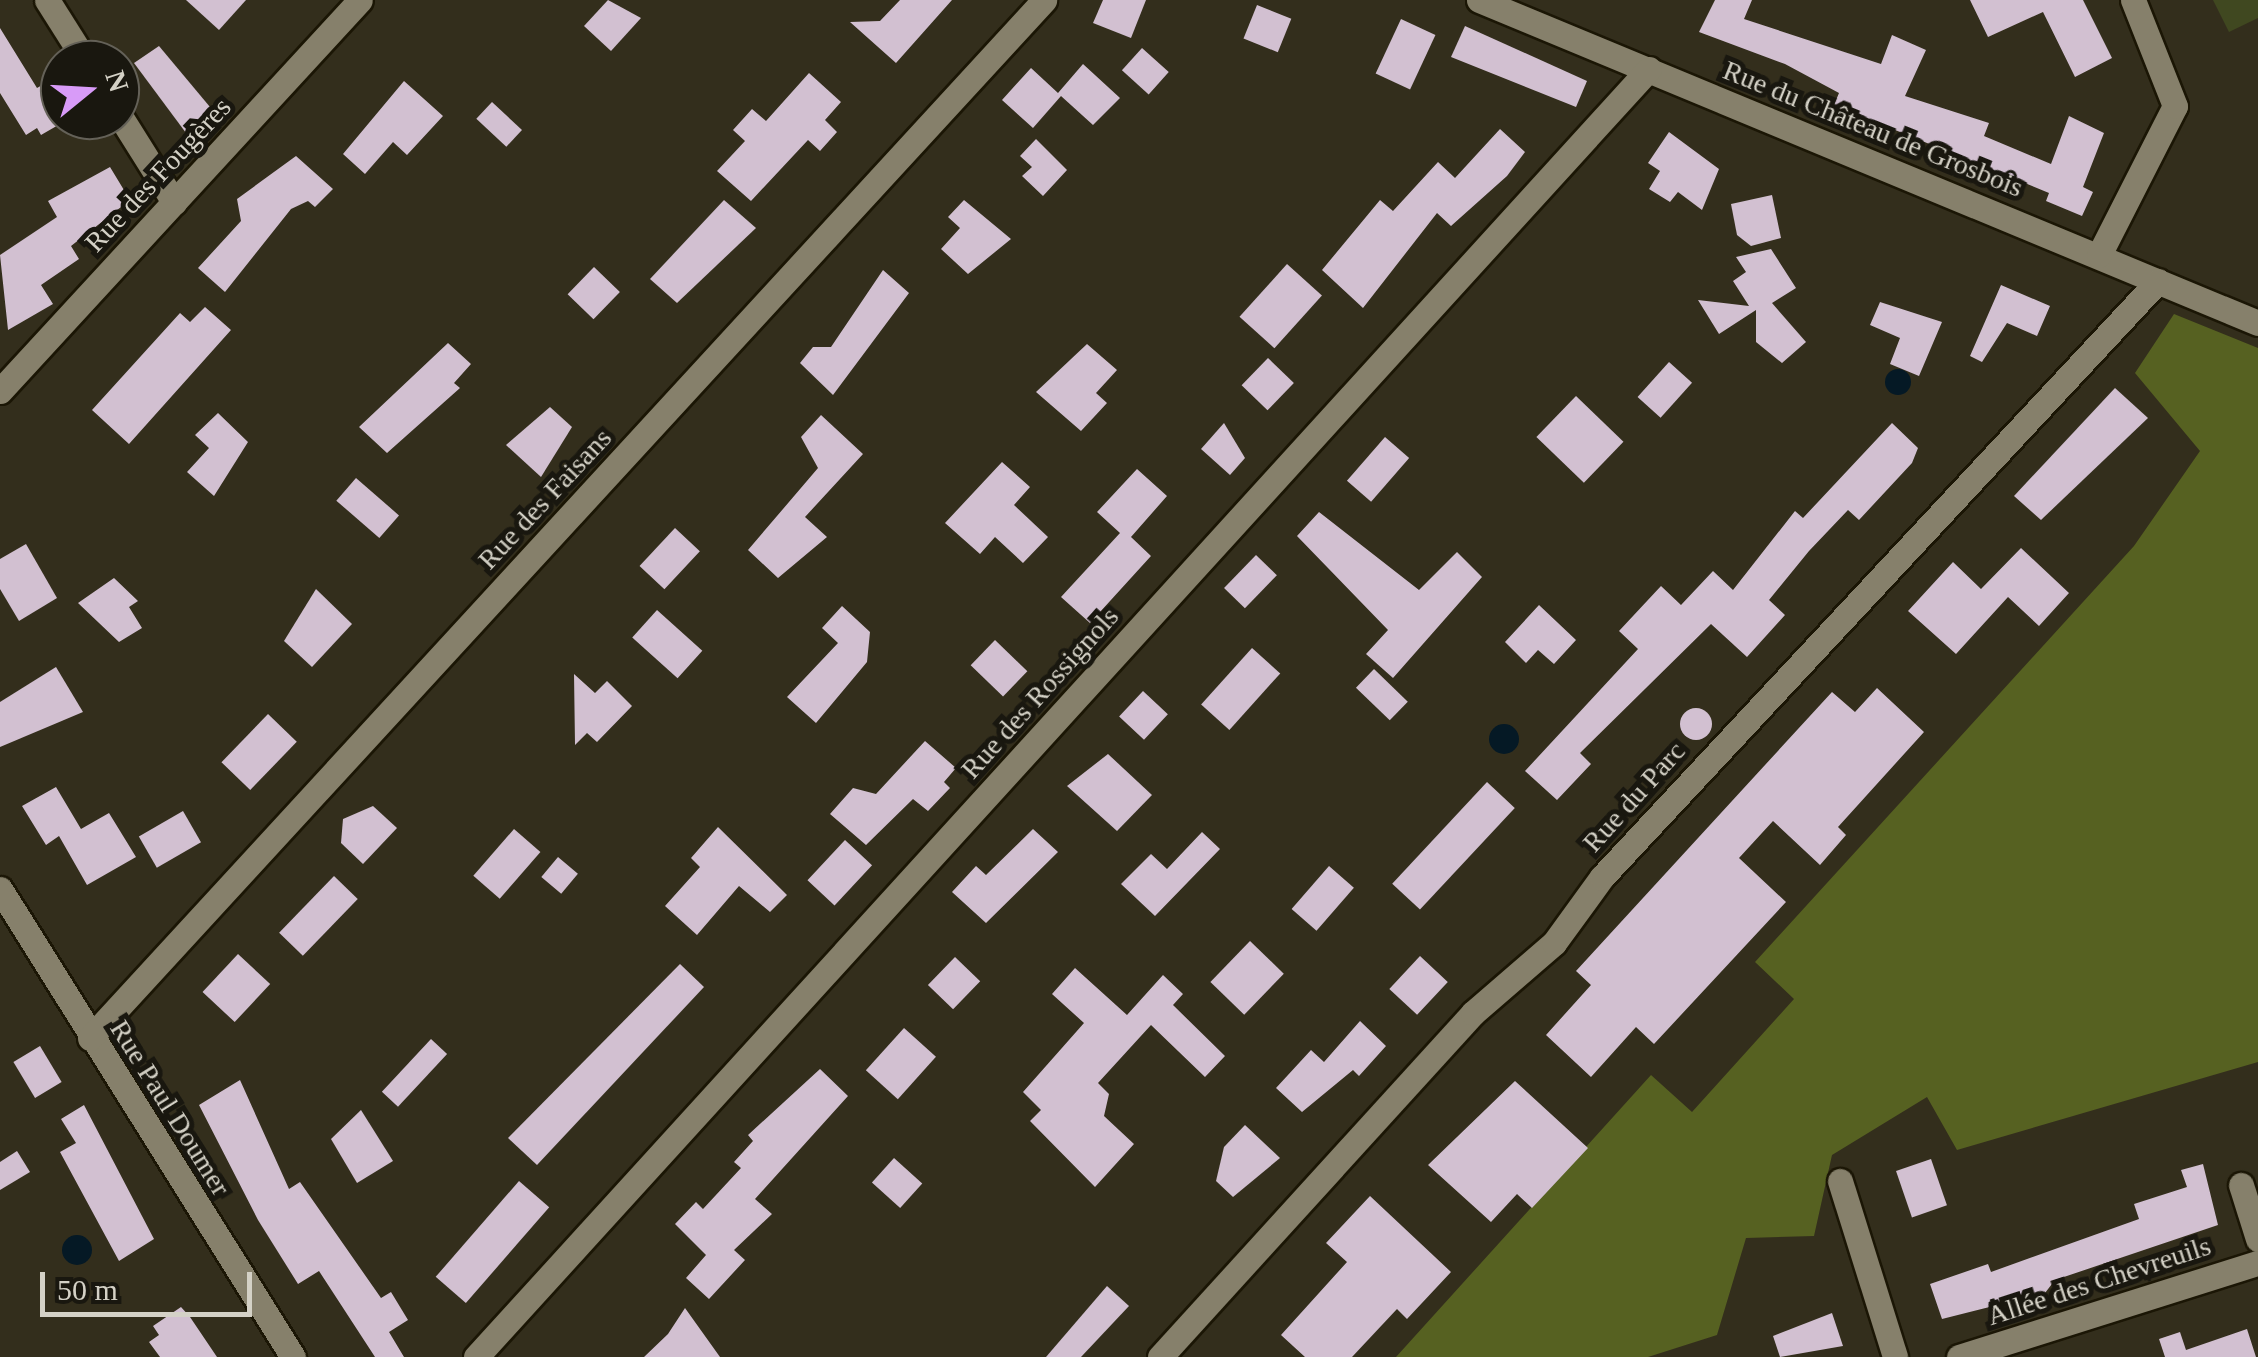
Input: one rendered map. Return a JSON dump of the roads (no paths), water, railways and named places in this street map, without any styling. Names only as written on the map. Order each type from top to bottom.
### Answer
[{"type":"street","points":[[47,0],[72,40]]},
{"type":"street","name":"Rue des Fougères","points":[[0,390],[360,0]]},
{"type":"street","name":"Rue des Faisans","points":[[90,1038],[1044,0]]},
{"type":"street","name":"Rue du Château de Grosbois","points":[[1479,0],[2250,320]]},
{"type":"street","points":[[2100,255],[2174,106],[2170,75],[2134,0]]},
{"type":"street","name":"Rue des Rossignols","points":[[476,1357],[1649,69]]},
{"type":"street","points":[[135,140],[174,202]]},
{"type":"street","name":"Rue du Parc","points":[[1160,1357],[1473,1014],[1554,943],[1615,862],[2158,281]]},
{"type":"street","name":"Rue Paul Doumer","points":[[0,888],[292,1357]]},
{"type":"street","points":[[1840,1181],[1895,1357]]},
{"type":"street","points":[[2241,1185],[2258,1239]]},
{"type":"street","name":"Allée des Chevreuils","points":[[1959,1357],[2258,1262]]},
{"type":"water","points":[[1898,369],[1907,373],[1911,382],[1907,391],[1898,395],[1889,391],[1885,382],[1889,373]]},
{"type":"water","points":[[1504,724],[1515,728],[1519,739],[1515,750],[1504,754],[1493,750],[1489,739],[1493,728]]},
{"type":"water","points":[[77,1235],[87,1240],[92,1250],[87,1260],[77,1265],[67,1260],[62,1250],[67,1240]]}]
